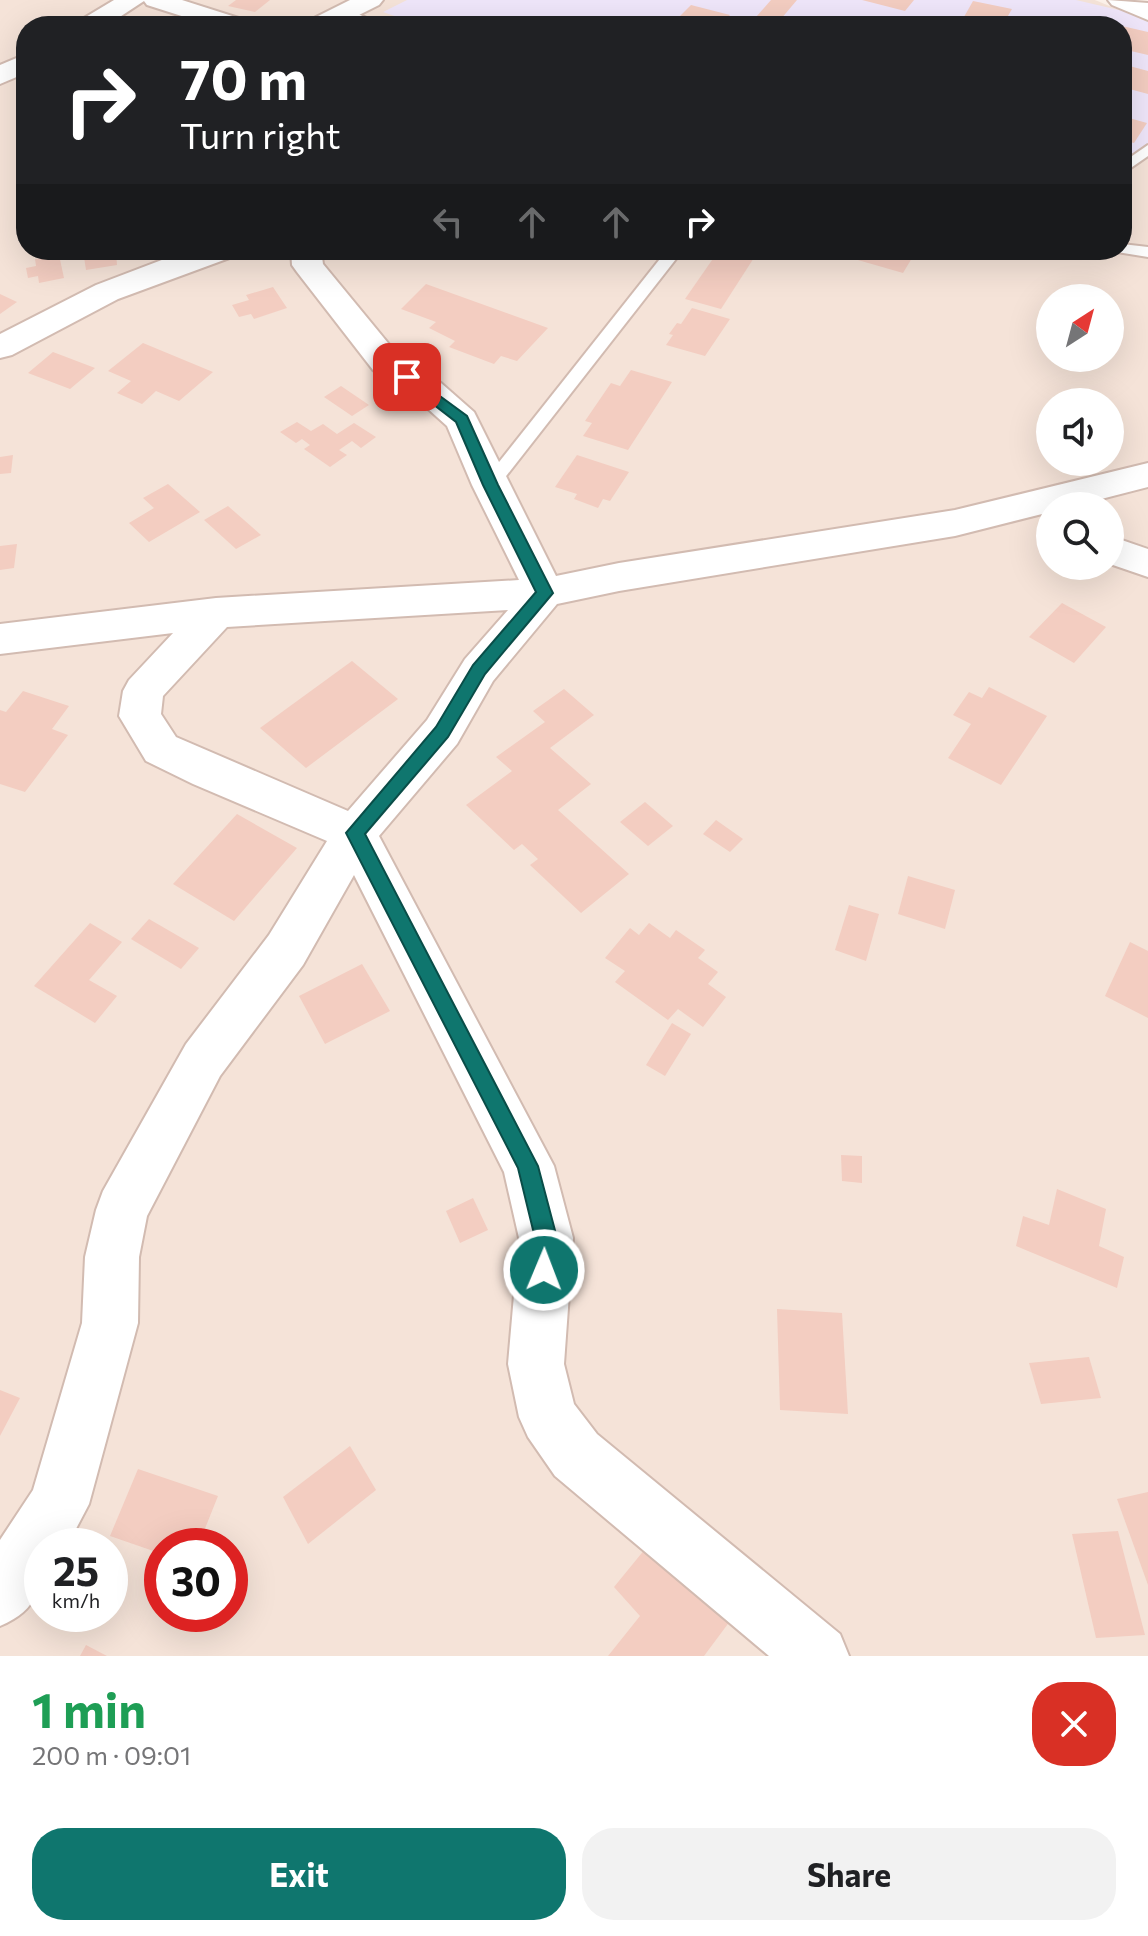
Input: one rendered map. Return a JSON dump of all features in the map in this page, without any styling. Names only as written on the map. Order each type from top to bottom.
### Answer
[{"type":"street","points":[[105,16],[132,0]]},
{"type":"street","points":[[156,0],[207,16]]},
{"type":"street","points":[[336,16],[370,0]]},
{"type":"street","points":[[1121,0],[1148,12]]},
{"type":"street","points":[[0,348],[49,318],[186,260]]},
{"type":"street","points":[[307,260],[308,265],[385,362],[429,391],[462,420],[490,485],[545,593]]},
{"type":"street","points":[[0,639],[216,613],[545,593],[619,577],[955,523],[1148,475]]},
{"type":"street","points":[[1004,513],[1036,524]]},
{"type":"street","points":[[1124,555],[1148,563]]},
{"type":"street","points":[[0,1595],[59,1504],[110,1323],[112,1257],[122,1210],[203,1060],[286,950],[355,833],[442,732],[479,670],[545,593]]},
{"type":"street","points":[[216,613],[143,691],[140,716],[161,749],[208,772],[355,833],[528,1166],[546,1238],[536,1364],[548,1417],[576,1455],[818,1656]]},
{"type":"lane","points":[[344,12],[353,16]]},
{"type":"lane","points":[[1132,162],[1148,149]]},
{"type":"lane","points":[[490,485],[667,260]]},
{"type":"shaded area","points":[[0,0],[1095,0],[1148,22],[1148,1656],[0,1656]]},
{"type":"shaded area","points":[[407,0],[1076,0],[1123,11],[1148,22],[1148,150],[1132,164],[1132,16],[394,16],[383,12]]},
{"type":"building","points":[[236,0],[270,0],[255,12],[228,6]]},
{"type":"building","points":[[771,0],[797,0],[783,16],[757,16]]},
{"type":"building","points":[[862,0],[914,0],[905,11]]},
{"type":"building","points":[[973,1],[1012,9],[1008,16],[965,16]]},
{"type":"building","points":[[691,5],[730,15],[729,16],[680,16]]},
{"type":"building","points":[[1132,28],[1148,32],[1148,55],[1132,51]]},
{"type":"building","points":[[1132,67],[1148,71],[1148,94],[1132,90]]},
{"type":"building","points":[[1132,119],[1147,123],[1132,142]]},
{"type":"building","points":[[35,260],[60,260],[64,278],[39,283],[38,276],[28,278],[26,268],[36,266]]},
{"type":"building","points":[[84,260],[117,260],[117,265],[86,270]]},
{"type":"building","points":[[712,260],[753,260],[721,309],[685,299]]},
{"type":"building","points":[[858,260],[911,260],[903,273]]},
{"type":"building","points":[[426,284],[548,328],[517,361],[501,356],[494,364],[449,347],[455,341],[429,328],[436,322],[401,309]]},
{"type":"building","points":[[273,287],[287,308],[254,319],[251,314],[239,317],[232,305],[249,300],[246,295]]},
{"type":"building","points":[[0,294],[17,302],[0,314]]},
{"type":"building","points":[[692,308],[730,319],[705,356],[666,345],[673,335],[669,334]]},
{"type":"building","points":[[143,343],[213,372],[179,401],[156,391],[142,404],[117,393],[131,381],[108,371]]},
{"type":"building","points":[[53,352],[95,368],[70,389],[28,373]]},
{"type":"building","points":[[631,370],[672,382],[628,450],[583,436],[592,423],[585,421],[611,383],[620,386]]},
{"type":"building","points":[[341,386],[369,405],[352,416],[324,397]]},
{"type":"building","points":[[297,422],[311,431],[323,424],[337,434],[354,423],[376,437],[361,448],[352,441],[339,450],[347,455],[330,467],[304,449],[310,445],[302,439],[296,443],[280,432]]},
{"type":"building","points":[[13,455],[11,473],[0,474],[0,457]]},
{"type":"building","points":[[577,455],[629,472],[610,501],[603,499],[598,508],[574,499],[577,494],[555,487]]},
{"type":"building","points":[[168,484],[200,512],[149,542],[129,523],[154,508],[143,498]]},
{"type":"building","points":[[228,506],[261,535],[236,549],[204,520]]},
{"type":"building","points":[[17,544],[14,568],[0,570],[0,546]]},
{"type":"building","points":[[1062,603],[1106,627],[1074,663],[1029,637]]},
{"type":"building","points":[[352,661],[398,699],[306,768],[260,728]]},
{"type":"building","points":[[989,687],[1047,716],[1001,785],[948,758],[971,724],[953,715],[969,692],[982,698]]},
{"type":"building","points":[[564,689],[594,715],[550,748],[591,784],[558,810],[629,874],[581,913],[530,865],[538,859],[522,844],[514,850],[466,805],[512,771],[496,757],[545,722],[533,711]]},
{"type":"building","points":[[23,691],[69,706],[52,729],[68,735],[25,792],[0,784],[0,710],[6,712]]},
{"type":"building","points":[[645,802],[673,826],[648,846],[620,822]]},
{"type":"building","points":[[237,814],[297,848],[234,921],[173,884]]},
{"type":"building","points":[[716,820],[743,839],[730,852],[703,834]]},
{"type":"building","points":[[908,876],[955,890],[945,929],[898,914]]},
{"type":"building","points":[[849,905],[879,914],[866,961],[835,950]]},
{"type":"building","points":[[149,919],[199,948],[181,969],[131,939]]},
{"type":"building","points":[[90,923],[122,942],[89,980],[117,996],[95,1023],[34,986]]},
{"type":"building","points":[[649,923],[670,938],[676,930],[705,950],[698,958],[718,972],[708,984],[726,997],[703,1027],[678,1009],[668,1020],[615,982],[625,971],[605,958],[630,928],[639,935]]},
{"type":"building","points":[[1130,942],[1148,951],[1148,1018],[1105,996]]},
{"type":"building","points":[[362,964],[390,1011],[325,1044],[299,996]]},
{"type":"building","points":[[672,1023],[691,1034],[665,1076],[646,1065]]},
{"type":"building","points":[[841,1155],[862,1156],[862,1183],[842,1181]]},
{"type":"building","points":[[1057,1189],[1106,1209],[1099,1246],[1124,1257],[1117,1288],[1016,1246],[1023,1216],[1049,1225]]},
{"type":"building","points":[[473,1198],[488,1230],[460,1243],[446,1211]]},
{"type":"building","points":[[777,1309],[842,1313],[848,1414],[780,1410]]},
{"type":"building","points":[[1089,1357],[1101,1398],[1041,1404],[1029,1363]]},
{"type":"building","points":[[0,1390],[20,1398],[0,1436]]},
{"type":"building","points":[[350,1446],[376,1490],[308,1544],[283,1497]]},
{"type":"building","points":[[138,1469],[218,1496],[205,1528],[144,1528],[144,1548],[128,1542],[128,1528],[113,1528]]},
{"type":"building","points":[[1148,1492],[1148,1585],[1117,1499]]},
{"type":"building","points":[[1118,1531],[1145,1635],[1096,1638],[1072,1534]]},
{"type":"building","points":[[659,1532],[736,1613],[704,1656],[608,1656],[640,1616],[614,1587]]},
{"type":"building","points":[[86,1645],[107,1656],[80,1656]]},
{"type":"route","points":[[407,377],[429,391],[462,420],[490,485],[545,593],[479,670],[442,732],[355,833],[528,1166],[546,1238],[544,1270]]}]
